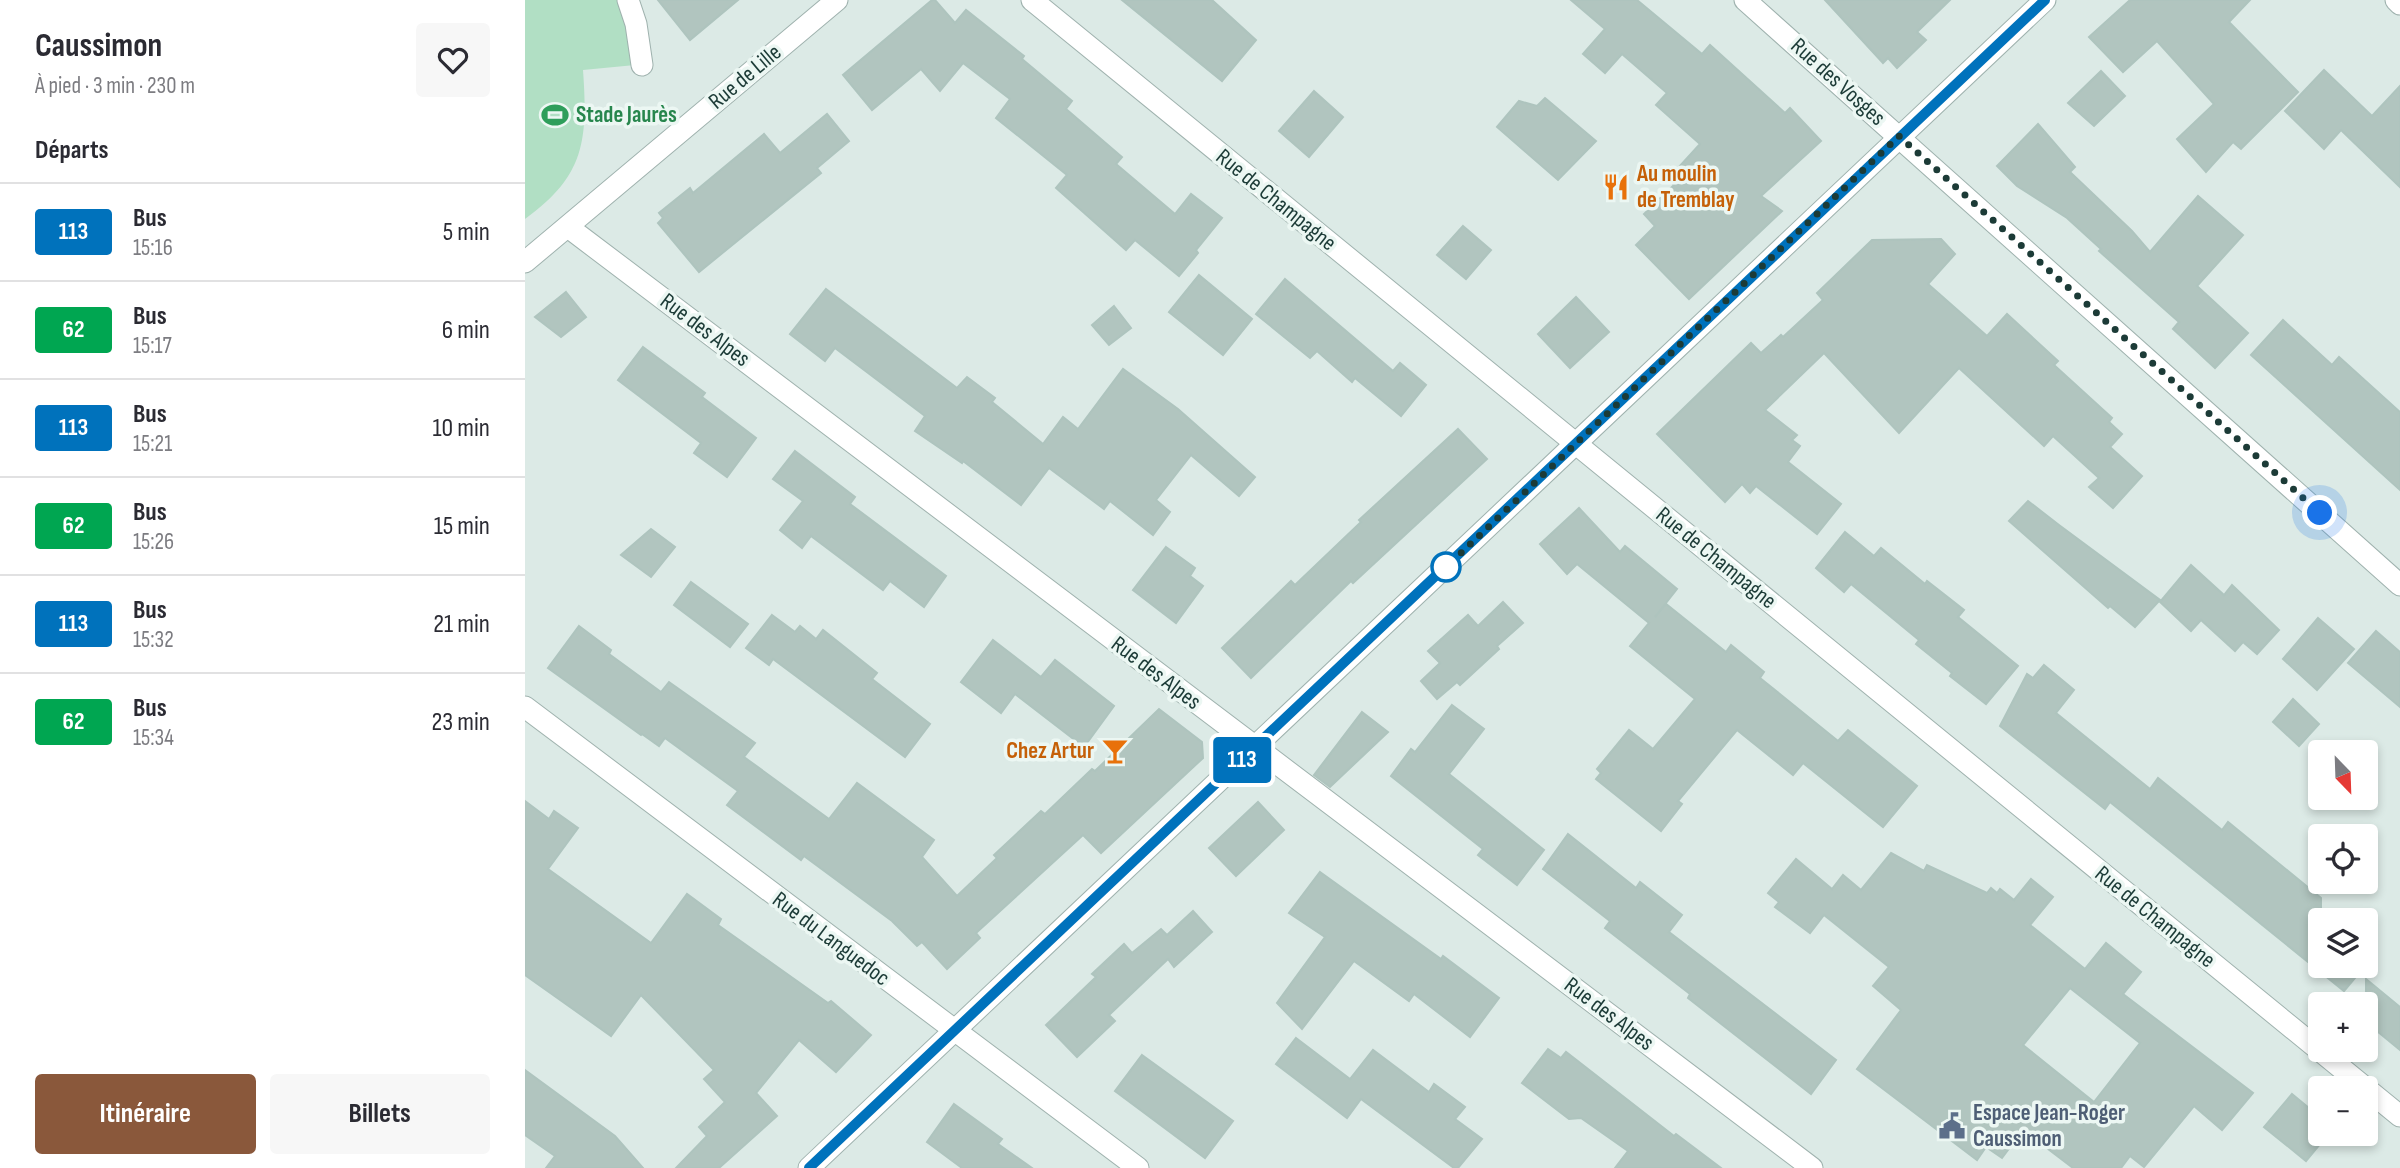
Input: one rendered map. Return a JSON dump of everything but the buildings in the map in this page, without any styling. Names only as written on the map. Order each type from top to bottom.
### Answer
[{"type":"street","points":[[628,0],[636,24],[642,65]]},
{"type":"street","name":"Rue de Lille","points":[[525,262],[837,0]]},
{"type":"street","name":"Rue de Champagne","points":[[1032,0],[2400,1116]]},
{"type":"street","name":"Rue des Vosges","points":[[1745,0],[2400,585]]},
{"type":"street","points":[[809,1168],[2045,0]]},
{"type":"street","points":[[2396,0],[2400,4]]},
{"type":"street","name":"Rue des Alpes","points":[[568,227],[1812,1168]]},
{"type":"street","name":"Rue du Languedoc","points":[[525,707],[1138,1168]]},
{"type":"green space","name":"Stade Jaurès","points":[[525,0],[620,0],[635,65],[583,70],[583,137],[578,155],[560,187],[525,219]]},
{"type":"bus line","name":"113","points":[[809,1168],[2045,0]]},
{"type":"place","name":"Stade Jaurès","points":[[555,115]]},
{"type":"place","name":"Au moulin de Tremblay","points":[[1616,187]]},
{"type":"place","name":"Chez Artur","points":[[1115,751]]},
{"type":"place","name":"Espace Jean-Roger Caussimon","points":[[1952,1126]]},
{"type":"route","points":[[1446,567],[1440,573],[1899,136],[2320,513]]}]
